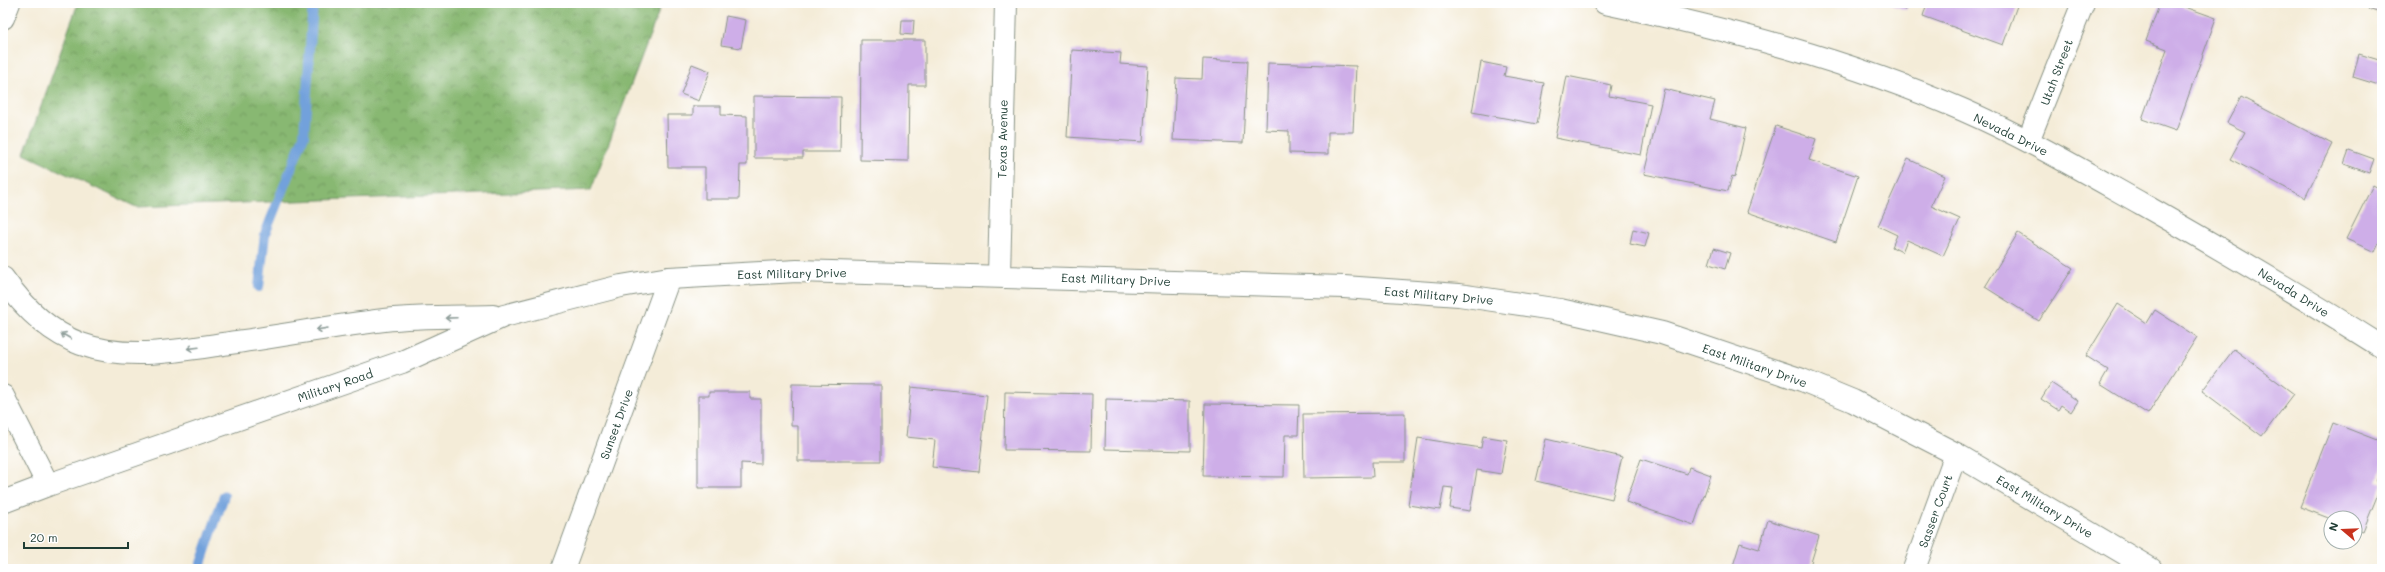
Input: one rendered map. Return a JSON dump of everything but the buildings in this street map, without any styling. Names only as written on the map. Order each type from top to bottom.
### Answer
[{"type":"street","points":[[3,18],[9,3]]},
{"type":"street","name":"Texas Avenue","points":[[999,275],[1006,3]]},
{"type":"street","name":"Nevada Drive","points":[[1606,3],[1672,17],[1785,46],[1878,76],[1963,110],[2028,141],[2264,273],[2382,347]]},
{"type":"street","name":"Utah Street","points":[[2028,141],[2083,3]]},
{"type":"street","name":"East Military Drive","points":[[669,278],[797,271],[999,275],[1344,287],[1459,295],[1560,310],[1662,334],[1802,380],[1853,401],[1956,454],[2151,569]]},
{"type":"street","points":[[3,278],[30,311],[52,328],[80,344],[117,353],[152,353],[194,348],[385,320],[504,316]]},
{"type":"street","name":"Military Road","points":[[3,502],[48,484],[402,362],[504,316],[614,287],[669,278]]},
{"type":"street","name":"Sunset Drive","points":[[563,569],[669,278]]},
{"type":"street","points":[[3,396],[48,484]]},
{"type":"street","name":"Sasser Court","points":[[1914,569],[1956,454]]},
{"type":"green space","points":[[78,3],[662,3],[591,190],[136,207],[24,154]]},
{"type":"waterway","points":[[259,287],[265,234],[304,136],[313,3]]},
{"type":"waterway","points":[[199,569],[224,496]]}]
